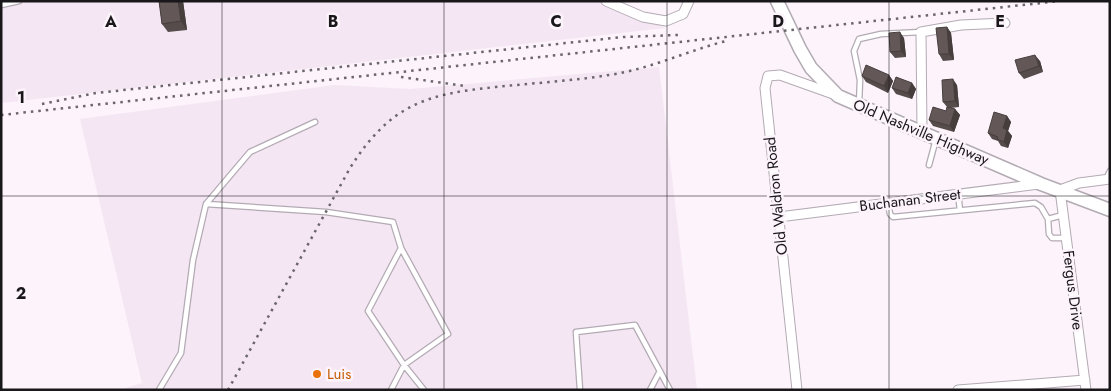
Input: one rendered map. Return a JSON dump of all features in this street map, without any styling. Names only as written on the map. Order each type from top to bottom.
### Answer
[{"type":"main road","name":"Old Nashville Highway","points":[[777,1],[811,68],[838,96],[1041,184],[1110,210]]},
{"type":"street","points":[[606,1],[643,17],[666,21],[683,14],[689,1]]},
{"type":"street","points":[[922,132],[921,32],[961,25],[1005,23]]},
{"type":"street","name":"Old Waldron Road","points":[[797,390],[764,88],[768,76],[780,75],[838,96]]},
{"type":"street","points":[[1060,190],[1079,183],[1109,176]]},
{"type":"street","name":"Buchanan Street","points":[[779,217],[1041,184]]},
{"type":"street","name":"Fergus Drive","points":[[1060,190],[1085,385]]},
{"type":"street","points":[[958,390],[1085,385]]},
{"type":"lane","points":[[1,5],[19,1]]},
{"type":"lane","points":[[859,105],[860,80],[854,51],[859,39],[881,34],[921,32]]},
{"type":"lane","points":[[159,390],[181,353],[193,260],[206,204],[250,152],[315,122]]},
{"type":"lane","points":[[929,165],[936,138]]},
{"type":"lane","points":[[958,194],[960,210]]},
{"type":"lane","points":[[888,203],[890,214],[893,217],[1035,203],[1048,219],[1049,234],[1052,238],[1067,238]]},
{"type":"lane","points":[[206,204],[326,212],[393,222],[402,248],[448,334],[404,366],[390,390]]},
{"type":"lane","points":[[1048,219],[1064,215]]},
{"type":"lane","points":[[402,248],[368,311],[404,366],[424,390]]},
{"type":"lane","points":[[580,390],[576,332],[635,325],[670,390]]},
{"type":"lane","points":[[650,390],[660,371]]},
{"type":"shaded area","points":[[1,1],[599,1],[665,28],[1,103]]},
{"type":"shaded area","points":[[659,67],[697,390],[119,390],[142,383],[80,119],[334,85],[410,89]]},
{"type":"building","points":[[159,1],[178,1],[181,21],[162,24]]},
{"type":"building","points":[[947,27],[949,54],[939,54],[936,28]]},
{"type":"building","points":[[900,32],[901,51],[890,52],[889,33]]},
{"type":"building","points":[[1035,55],[1039,66],[1019,73],[1015,60]]},
{"type":"building","points":[[866,65],[889,75],[884,86],[862,76]]},
{"type":"building","points":[[896,77],[912,83],[908,93],[892,88]]},
{"type":"building","points":[[953,79],[955,101],[943,102],[942,80]]},
{"type":"building","points":[[933,107],[946,111],[947,107],[955,109],[950,126],[929,120]]},
{"type":"building","points":[[994,112],[1007,116],[1003,128],[1007,130],[1004,142],[988,133]]},
{"type":"railway","points":[[1,115],[1060,1]]},
{"type":"railway","points":[[42,104],[96,93],[623,37],[678,35]]},
{"type":"railway","points":[[228,390],[350,168],[365,147],[395,117],[411,106],[449,94],[609,75],[654,64],[726,41]]},
{"type":"railway","points":[[401,77],[465,86]]},
{"type":"place","name":"Luis","points":[[317,374]]}]
